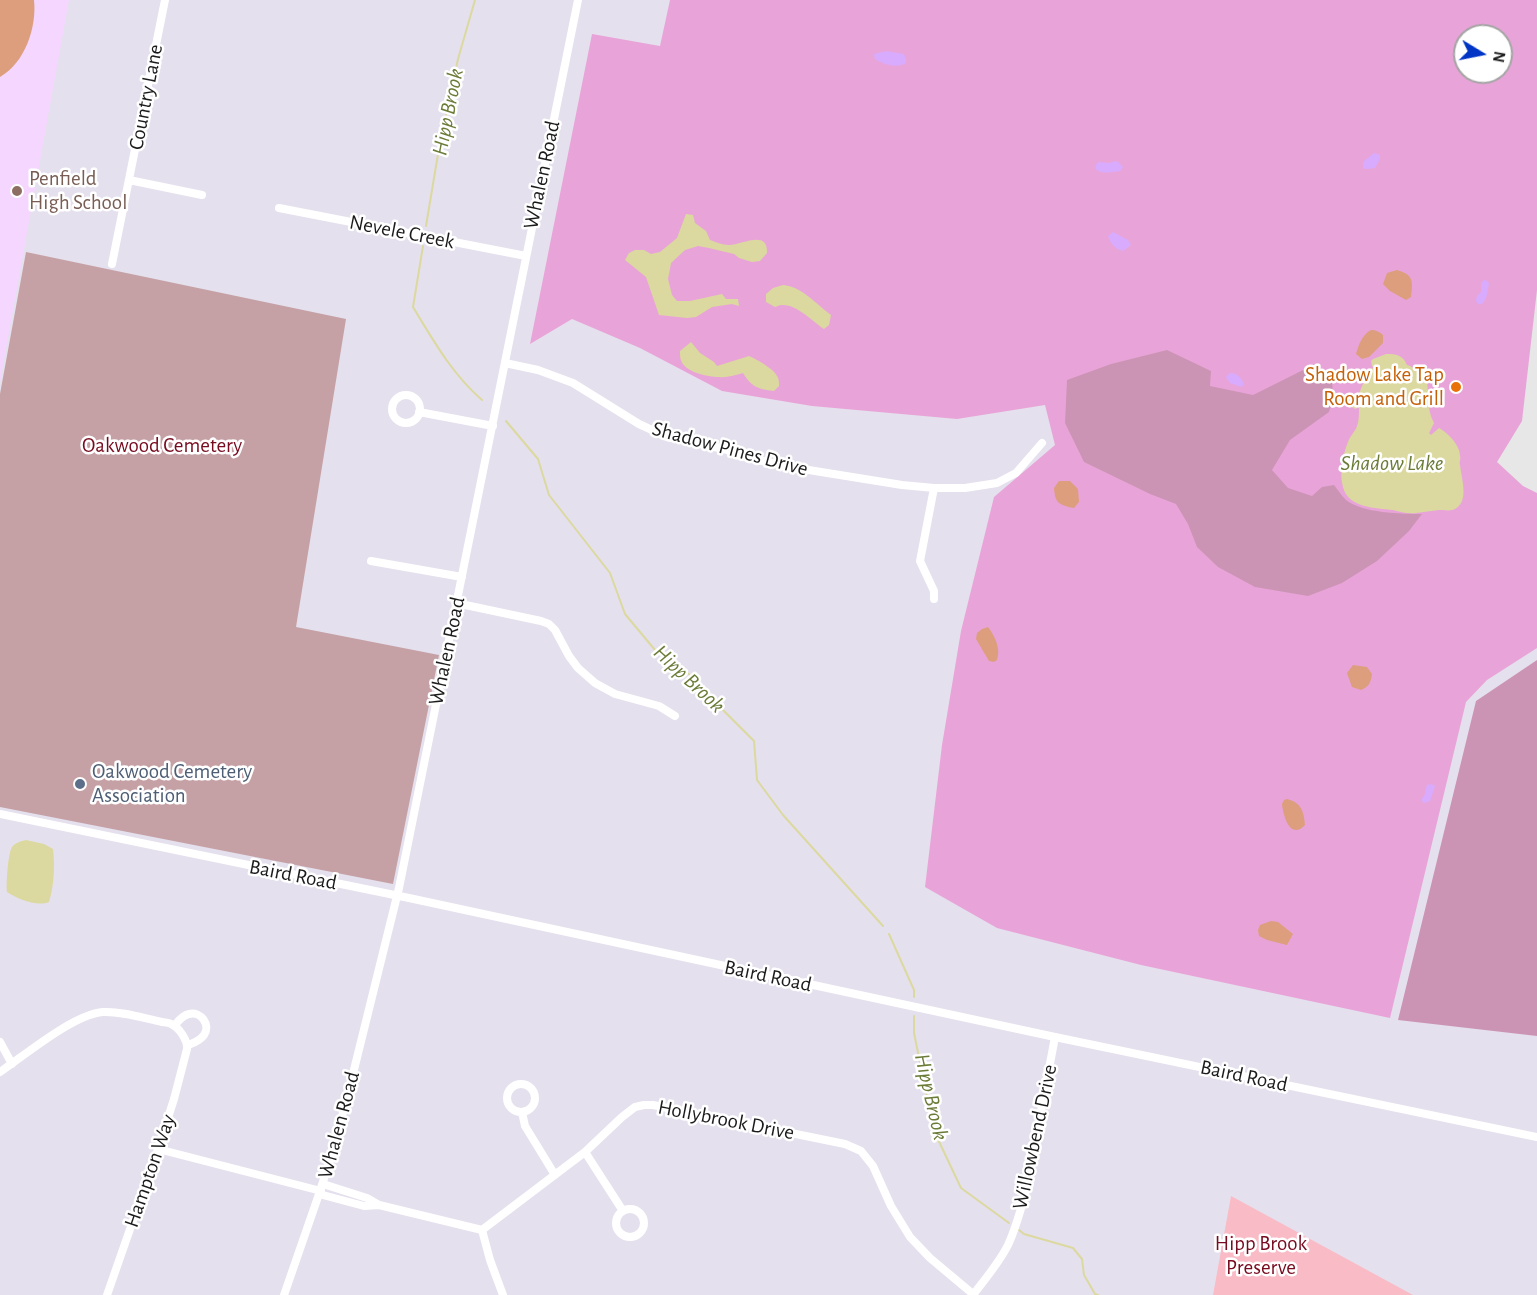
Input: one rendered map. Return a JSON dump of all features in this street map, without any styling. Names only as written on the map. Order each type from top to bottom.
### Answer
[{"type":"street","name":"Country Lane","points":[[112,264],[165,0]]},
{"type":"street","name":"Whalen Road","points":[[284,1295],[321,1190],[347,1098],[397,896],[578,0]]},
{"type":"street","points":[[129,180],[202,195]]},
{"type":"street","name":"Nevele Creek","points":[[279,208],[526,256]]},
{"type":"street","name":"Shadow Pines Drive","points":[[505,363],[538,370],[573,383],[639,424],[667,437],[724,449],[790,468],[902,485],[934,488],[980,487],[1003,481],[1016,473],[1042,443]]},
{"type":"street","points":[[419,412],[493,426]]},
{"type":"street","points":[[934,488],[920,561],[934,591],[934,599]]},
{"type":"street","points":[[371,561],[462,577]]},
{"type":"street","points":[[456,603],[549,624],[560,637],[578,668],[595,683],[615,694],[659,706],[675,716]]},
{"type":"street","name":"Baird Road","points":[[0,814],[1537,1137]]},
{"type":"street","points":[[0,1072],[82,1017],[104,1012],[169,1023],[174,1026],[188,1045]]},
{"type":"street","name":"Hampton Way","points":[[107,1295],[158,1149],[188,1045],[205,1034],[206,1025],[199,1015],[190,1013],[182,1017],[174,1026]]},
{"type":"street","name":"Willowbend Drive","points":[[973,1295],[1007,1247],[1021,1212],[1055,1037]]},
{"type":"street","points":[[0,1042],[12,1064]]},
{"type":"street","name":"Hollybrook Drive","points":[[482,1230],[585,1152],[635,1107],[644,1105],[665,1107],[854,1147],[861,1151],[873,1166],[891,1206],[910,1237],[930,1258],[973,1295]]},
{"type":"street","points":[[522,1112],[525,1126],[555,1175]]},
{"type":"street","points":[[158,1149],[321,1190],[367,1198],[379,1205],[482,1230],[503,1295]]},
{"type":"street","points":[[585,1152],[623,1211]]},
{"type":"shaded area","name":"Penfield High School","points":[[0,0],[69,0],[0,382]]},
{"type":"shaded area","points":[[0,0],[34,0],[34,10],[31,33],[23,54],[9,71],[0,77]]},
{"type":"shaded area","points":[[670,0],[1537,0],[1537,648],[1487,680],[1466,702],[1390,1018],[1141,965],[997,928],[925,887],[942,745],[961,631],[994,497],[1055,445],[1045,405],[957,419],[812,406],[722,391],[640,348],[572,319],[530,344],[592,34],[660,46]]},
{"type":"shaded area","points":[[1397,270],[1407,274],[1411,279],[1411,297],[1406,300],[1383,284],[1387,273]]},
{"type":"shaded area","points":[[1537,290],[1537,493],[1523,486],[1497,462],[1522,421]]},
{"type":"shaded area","points":[[1371,330],[1383,335],[1383,343],[1369,357],[1362,359],[1356,354],[1357,350],[1363,337]]},
{"type":"shaded area","points":[[1167,350],[1211,371],[1210,386],[1253,395],[1315,364],[1332,376],[1333,398],[1329,412],[1290,440],[1272,470],[1288,488],[1312,496],[1322,487],[1334,485],[1346,500],[1362,508],[1382,512],[1422,514],[1409,531],[1377,561],[1342,583],[1308,596],[1255,587],[1218,567],[1197,547],[1188,524],[1176,504],[1084,462],[1065,423],[1067,380],[1111,364]]},
{"type":"shaded area","points":[[1059,481],[1070,481],[1078,489],[1079,502],[1074,508],[1061,504],[1055,497],[1054,488]]},
{"type":"shaded area","points":[[988,627],[998,647],[997,660],[994,662],[989,661],[976,639],[977,633]]},
{"type":"shaded area","points":[[1537,660],[1537,1036],[1398,1020],[1476,701]]},
{"type":"shaded area","points":[[1353,665],[1367,667],[1372,674],[1369,684],[1361,690],[1352,687],[1347,673]]},
{"type":"shaded area","points":[[1287,799],[1296,802],[1303,812],[1305,825],[1300,829],[1295,830],[1288,825],[1282,804]]},
{"type":"shaded area","points":[[1271,921],[1278,922],[1293,934],[1287,945],[1259,936],[1260,925]]},
{"type":"sand","points":[[886,51],[904,54],[906,63],[894,66],[875,59],[874,54]]},
{"type":"sand","points":[[1374,153],[1380,155],[1375,168],[1363,168],[1363,162]]},
{"type":"sand","points":[[1117,161],[1123,167],[1120,171],[1103,172],[1095,168],[1100,162]]},
{"type":"sand","points":[[1113,232],[1128,240],[1131,245],[1123,251],[1116,247],[1108,236]]},
{"type":"sand","points":[[1484,280],[1489,284],[1487,294],[1482,304],[1478,304],[1477,296],[1481,292],[1481,283]]},
{"type":"sand","points":[[1230,373],[1240,377],[1244,384],[1242,387],[1230,383],[1226,377]]},
{"type":"sand","points":[[1427,785],[1435,786],[1430,801],[1424,803],[1422,798]]},
{"type":"green space","name":"Oakwood Cemetery","points":[[26,252],[346,319],[296,627],[439,655],[393,884],[0,807],[0,394]]},
{"type":"green space","name":"Hipp Brook Preserve","points":[[1231,1196],[1413,1295],[1213,1295]]},
{"type":"water","points":[[686,214],[693,215],[695,223],[706,231],[710,240],[729,245],[759,240],[766,246],[767,253],[760,261],[752,262],[734,254],[698,246],[685,250],[671,263],[668,279],[672,295],[677,301],[690,301],[722,294],[726,299],[738,299],[739,306],[732,304],[712,307],[696,317],[659,315],[646,277],[625,260],[629,253],[635,250],[644,250],[651,254],[660,252],[677,238]]},
{"type":"water","points":[[783,285],[802,292],[831,315],[829,325],[824,329],[788,305],[775,307],[766,302],[766,294],[773,288]]},
{"type":"water","points":[[691,342],[700,353],[717,366],[752,357],[775,373],[779,379],[779,386],[774,391],[759,388],[752,384],[743,373],[714,377],[691,371],[683,364],[680,351]]},
{"type":"water","name":"Shadow Lake","points":[[1386,354],[1401,357],[1427,382],[1429,408],[1434,423],[1429,433],[1431,435],[1439,428],[1450,436],[1458,448],[1464,493],[1458,507],[1454,509],[1404,513],[1363,506],[1346,494],[1341,476],[1342,464],[1359,415],[1358,406],[1356,409],[1351,406],[1358,396],[1369,369],[1374,368],[1371,361]]},
{"type":"water","points":[[26,840],[44,844],[53,849],[54,876],[49,902],[39,904],[27,902],[7,892],[12,847]]},
{"type":"waterway","name":"Hipp Brook","points":[[426,226],[440,142],[458,59],[475,0]]},
{"type":"waterway","name":"Hipp Brook","points":[[423,246],[413,307],[452,368],[482,400]]},
{"type":"waterway","name":"Hipp Brook","points":[[506,421],[538,459],[549,495],[610,573],[625,614],[655,650],[690,675],[703,699],[719,706],[754,741],[757,780],[783,815],[883,926]]},
{"type":"waterway","name":"Hipp Brook","points":[[889,934],[914,990],[914,997]]},
{"type":"waterway","name":"Hipp Brook","points":[[914,1016],[914,1033],[934,1131],[961,1188],[1009,1223]]},
{"type":"waterway","name":"Hipp Brook","points":[[1019,1230],[1024,1234],[1073,1248],[1082,1259],[1084,1275],[1095,1294],[1098,1295]]},
{"type":"place","name":"Penfield High School","points":[[17,191]]},
{"type":"place","name":"Shadow Lake Tap Room and Grill","points":[[1456,387]]},
{"type":"place","name":"Oakwood Cemetery Association","points":[[80,784]]}]
